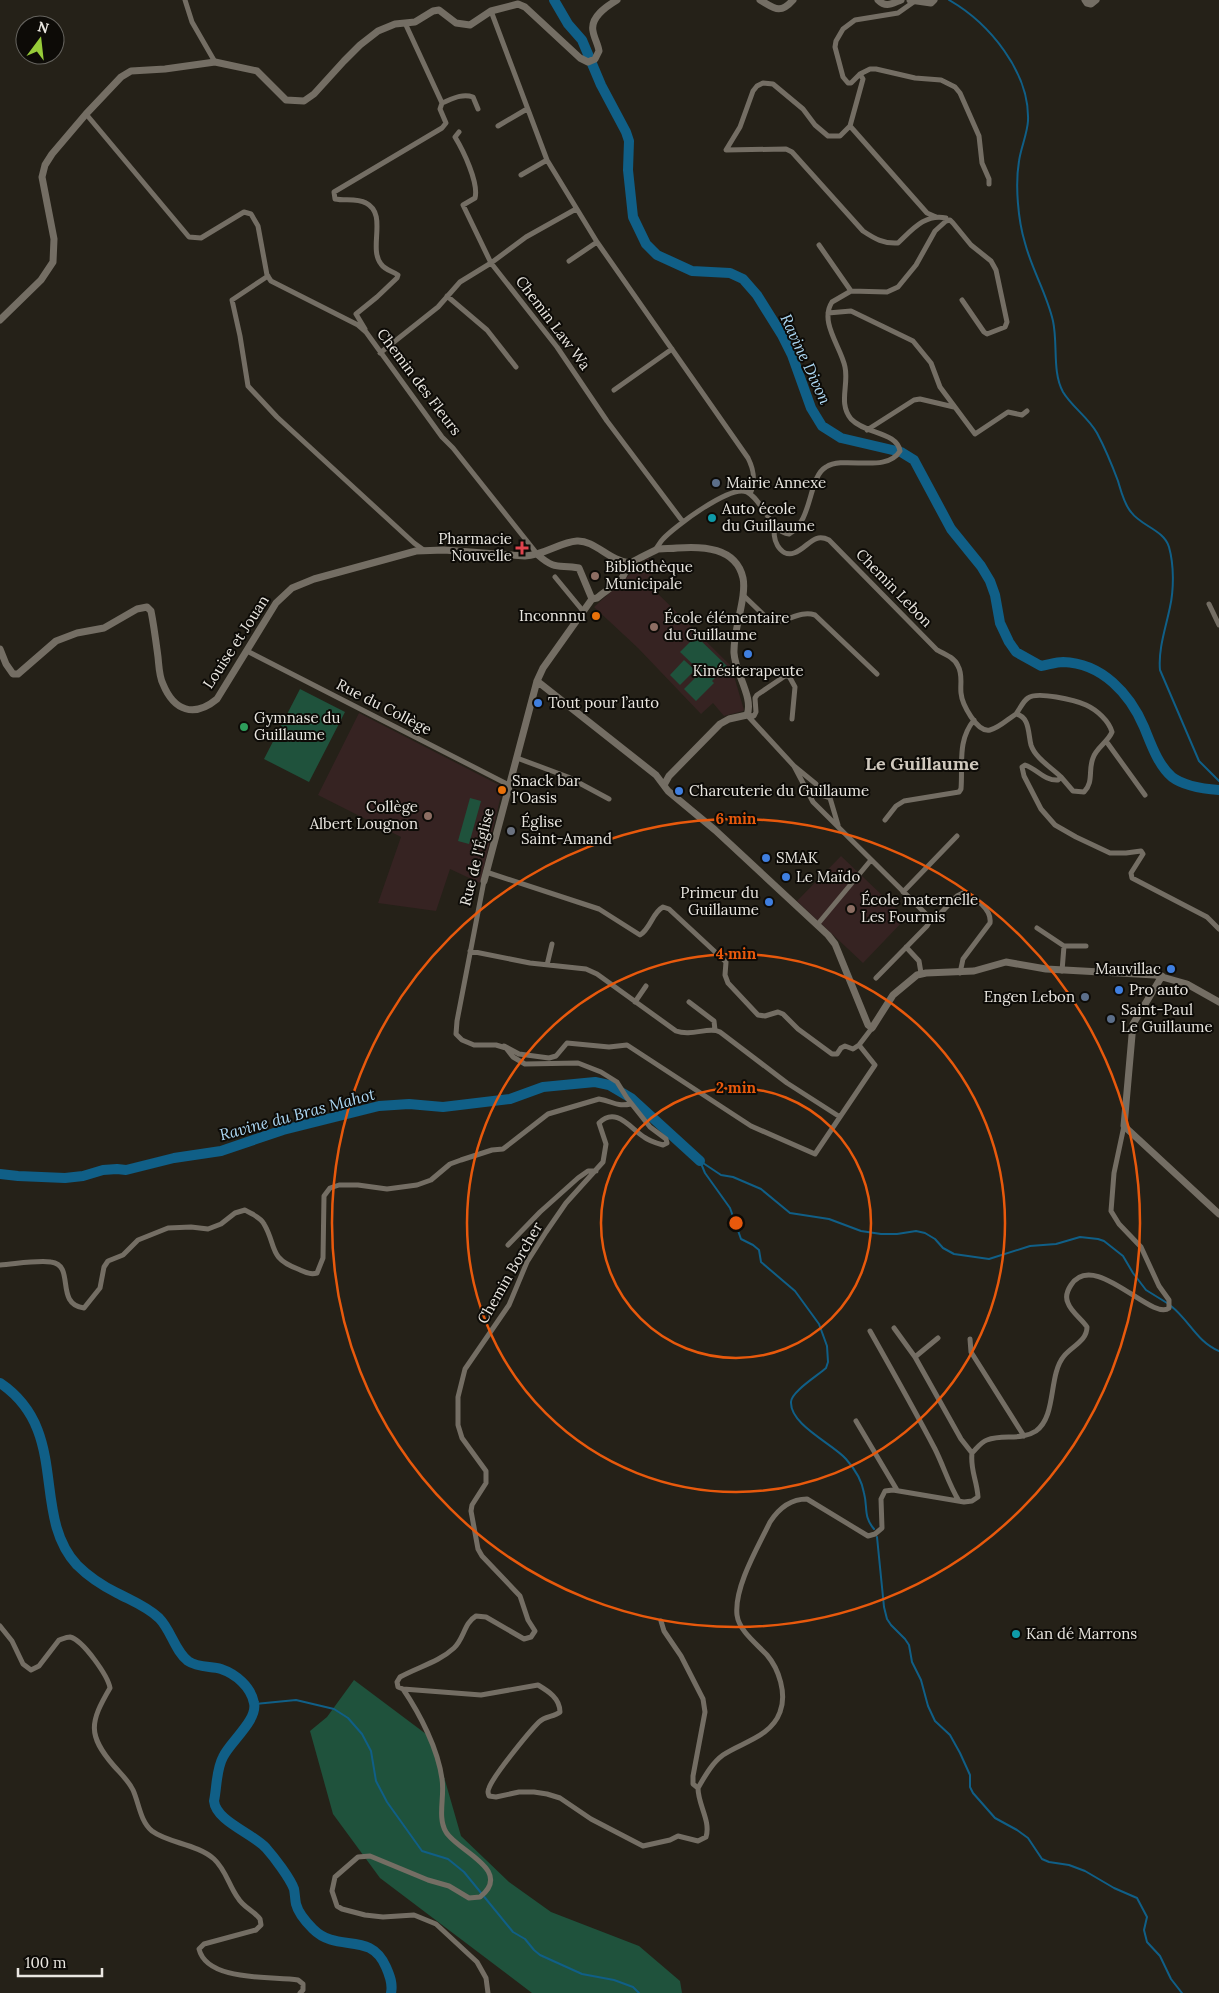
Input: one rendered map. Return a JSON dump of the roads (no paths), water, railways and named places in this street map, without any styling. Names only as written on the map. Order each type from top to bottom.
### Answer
[{"type":"main road","points":[[0,320],[41,280],[53,262],[54,239],[43,183],[43,172],[52,154],[107,91],[131,71],[165,69],[215,62],[257,71],[286,100],[304,101],[314,94],[360,45],[384,28],[415,22],[432,11],[439,10],[456,23],[470,25],[491,11],[512,4],[521,5],[580,58],[588,62],[595,59],[599,51],[592,31],[592,25],[599,14],[617,0]]},
{"type":"main road","points":[[760,0],[781,10],[787,7],[793,0]]},
{"type":"main road","points":[[878,0],[887,5],[901,0]]},
{"type":"main road","points":[[912,0],[931,3],[934,0]]},
{"type":"main road","points":[[1085,0],[1091,4],[1096,0]]},
{"type":"main road","name":"Louise et Jouan","points":[[0,650],[13,674],[18,674],[56,641],[71,635],[104,628],[137,609],[147,607],[151,611],[163,684],[176,703],[186,710],[195,711],[206,708],[217,699],[276,603],[292,588],[314,579],[416,551],[444,550],[510,556],[538,555],[564,544],[577,541],[600,549],[612,559],[630,563]]},
{"type":"main road","points":[[538,555],[548,564],[555,567],[579,568],[592,599],[597,598],[621,578],[630,563],[656,549],[700,546],[726,554],[739,567],[743,576],[744,587],[735,636],[734,653],[737,670],[749,701],[750,706],[747,715],[729,719],[720,724],[669,776],[664,785]]},
{"type":"main road","name":"Rue de l'Église","points":[[484,881],[537,681],[543,668],[592,599]]},
{"type":"main road","points":[[537,681],[656,775],[668,791],[714,829],[817,925],[835,944],[868,1025],[872,1028],[893,995],[912,978],[921,973],[960,973],[1006,962],[1062,971],[1132,972],[1162,976],[1187,984],[1219,1002]]},
{"type":"main road","points":[[1162,976],[1133,1024],[1124,1126],[1219,1214]]},
{"type":"street","points":[[185,0],[192,22],[215,62]]},
{"type":"street","points":[[912,0],[898,13],[855,20],[843,29],[836,41],[835,47],[843,77],[848,83],[851,83],[860,74],[870,69],[876,69],[915,78],[941,80],[955,87],[960,93],[979,136],[982,164],[989,179],[989,184]]},
{"type":"street","points":[[491,11],[547,160],[597,242],[748,458],[754,470],[750,494]]},
{"type":"street","points":[[366,332],[356,314],[390,287],[398,278],[398,275],[386,269],[378,260],[375,211],[371,206],[360,201],[335,199],[334,192],[442,128],[446,123],[440,109],[442,103],[405,23]]},
{"type":"street","points":[[860,74],[863,80],[850,126],[840,136],[828,136],[816,125],[804,108],[773,84],[763,83],[757,86],[754,91],[740,127],[726,146],[726,150],[786,148],[792,152],[863,231],[887,244],[898,243],[913,227],[937,217]]},
{"type":"street","points":[[442,103],[463,95],[473,97],[478,109]]},
{"type":"street","points":[[498,126],[527,108]]},
{"type":"street","points":[[86,114],[189,237],[201,238],[244,212],[251,214],[258,226],[268,276],[232,300],[248,386],[277,417],[425,551]]},
{"type":"street","points":[[850,126],[927,213],[932,217],[950,220],[971,245],[991,261],[996,270],[1006,322],[1005,328],[987,334],[962,300]]},
{"type":"street","name":"Chemin Law Wa","points":[[459,132],[455,137],[465,156],[476,190],[475,198],[463,205],[491,263],[557,347],[607,421],[683,522]]},
{"type":"street","points":[[521,175],[547,160]]},
{"type":"street","points":[[380,353],[438,307],[460,282],[491,263],[526,237],[576,209]]},
{"type":"street","points":[[656,549],[663,539],[695,513],[740,490],[750,494],[776,526],[786,534],[792,533],[804,517],[819,473],[824,467],[842,462],[868,464],[894,458],[900,451],[898,444],[891,438],[867,430],[855,423],[846,410],[844,398],[846,368],[829,324],[828,313],[832,302],[851,291],[887,292],[898,287],[916,265],[935,231],[946,220]]},
{"type":"street","points":[[569,261],[597,242]]},
{"type":"street","points":[[819,245],[851,291]]},
{"type":"street","name":"Chemin des Fleurs","points":[[268,276],[271,281],[358,325],[366,332],[442,437],[454,448],[538,555]]},
{"type":"street","points":[[447,296],[487,330],[516,367]]},
{"type":"street","points":[[828,313],[851,312],[913,341],[931,363],[940,387],[975,434],[1008,412],[1022,415],[1028,411]]},
{"type":"street","points":[[614,390],[672,349]]},
{"type":"street","points":[[867,430],[914,400],[920,399],[954,407]]},
{"type":"street","name":"Chemin Lebon","points":[[776,526],[773,534],[776,543],[786,553],[795,553],[816,538],[829,540],[937,650],[955,661],[961,678],[961,694],[974,720]]},
{"type":"street","points":[[555,577],[583,611]]},
{"type":"street","points":[[743,595],[772,622],[778,622],[803,613],[815,614],[876,674]]},
{"type":"street","points":[[1209,604],[1219,625]]},
{"type":"street","name":"Rue du Collège","points":[[247,651],[509,785]]},
{"type":"street","points":[[747,715],[754,716],[756,712],[755,698],[757,695],[785,676],[789,676],[795,687],[792,719]]},
{"type":"street","points":[[885,820],[896,806],[904,801],[959,792],[961,789],[961,752],[967,729],[974,720],[978,727],[992,730],[1016,714],[1028,697],[1036,695],[1084,704],[1099,714],[1111,726],[1112,732],[1092,759],[1089,788],[1084,792],[1073,791],[1037,755],[1032,747],[1026,721],[1022,715],[1016,714]]},
{"type":"street","points":[[747,715],[794,766],[816,784],[821,795],[830,798],[838,826]]},
{"type":"street","points":[[1106,741],[1145,795]]},
{"type":"street","points":[[517,758],[568,777],[609,799]]},
{"type":"street","points":[[1061,777],[1058,780],[1048,779],[1033,768],[1025,765],[1022,767],[1024,776],[1041,809],[1055,824],[1076,837],[1110,853],[1126,853],[1141,850],[1143,854],[1131,873],[1132,878],[1207,917],[1219,929]]},
{"type":"street","points":[[794,766],[814,802],[931,920]]},
{"type":"street","points":[[903,892],[956,836]]},
{"type":"street","points":[[817,925],[871,860]]},
{"type":"street","points":[[486,872],[598,909],[640,935],[646,931],[659,909],[663,907],[669,909],[726,962],[725,975],[728,983],[758,1015],[765,1016],[778,1012],[783,1014],[798,1029],[832,1054],[837,1054],[845,1046],[853,1049],[859,1045],[872,1028]]},
{"type":"street","name":"Rue de l'Église","points":[[484,881],[456,1034],[462,1040],[474,1044],[496,1045]]},
{"type":"street","points":[[876,978],[931,920],[935,919],[957,896],[963,893],[970,895],[990,916],[988,926],[961,963],[960,973]]},
{"type":"street","points":[[1037,928],[1064,946],[1086,946]]},
{"type":"street","points":[[547,965],[552,944]]},
{"type":"street","points":[[1062,971],[1064,946]]},
{"type":"street","points":[[906,947],[919,960],[921,973]]},
{"type":"street","points":[[470,951],[547,965],[586,969],[597,974],[676,1031],[684,1034],[715,1030],[720,1032],[787,1083],[840,1117]]},
{"type":"street","points":[[635,1002],[646,986]]},
{"type":"street","points":[[689,1002],[714,1021],[715,1030]]},
{"type":"street","points":[[496,1045],[507,1046],[519,1054],[550,1058],[556,1056],[567,1042],[609,1047],[627,1045],[751,1126],[815,1154],[875,1065],[859,1045]]},
{"type":"street","name":"Chemin Borcher","points":[[403,1689],[398,1687],[397,1682],[400,1677],[446,1655],[457,1646],[469,1622],[476,1616],[486,1617],[524,1639],[534,1635],[535,1631],[528,1620],[520,1596],[482,1556],[478,1549],[471,1511],[472,1504],[486,1484],[486,1471],[462,1438],[458,1424],[458,1397],[465,1369],[509,1305],[527,1262],[566,1203],[603,1162],[606,1144],[599,1123],[603,1118],[624,1120],[644,1138],[663,1145],[666,1143],[666,1139],[650,1127],[616,1082],[601,1072],[578,1064],[525,1064],[513,1057],[506,1048],[496,1045]]},
{"type":"street","points":[[0,1265],[53,1262],[61,1266],[69,1300],[77,1307],[84,1308],[100,1288],[104,1267],[108,1261],[123,1255],[138,1240],[168,1228],[191,1227],[208,1229],[221,1224],[235,1213],[245,1210],[263,1222],[274,1252],[279,1259],[291,1267],[312,1274],[317,1273],[323,1258],[322,1210],[324,1196],[330,1188],[339,1185],[358,1185],[387,1189],[417,1185],[431,1180],[450,1164],[492,1150],[503,1149],[548,1114],[599,1099],[606,1100],[613,1105],[631,1104]]},
{"type":"street","points":[[972,1452],[988,1440],[1024,1436],[1036,1431],[1042,1425],[1046,1416],[1058,1365],[1063,1357],[1085,1338],[1087,1333],[1087,1327],[1067,1303],[1066,1292],[1073,1282],[1085,1276],[1096,1276],[1120,1286],[1155,1308],[1166,1310],[1169,1308],[1169,1300],[1159,1286],[1141,1247],[1118,1224],[1111,1211],[1114,1173],[1124,1126]]},
{"type":"street","points":[[508,1245],[540,1212],[578,1178],[588,1172],[596,1171]]},
{"type":"street","points":[[403,1689],[481,1695],[538,1685],[547,1690],[560,1705],[560,1712],[540,1720],[493,1780],[488,1792],[492,1797],[519,1792],[547,1794],[560,1798],[591,1820],[643,1846],[670,1840],[678,1836],[698,1841],[706,1837],[709,1829],[700,1804],[698,1788],[713,1764],[724,1755],[762,1735],[780,1713],[782,1692],[779,1678],[769,1656],[744,1630],[737,1617],[741,1587],[770,1522],[776,1514],[790,1502],[807,1499],[868,1536],[882,1528],[881,1499],[885,1491],[897,1490],[959,1502],[972,1501],[978,1497],[978,1486],[971,1466],[972,1452],[961,1438],[914,1357],[894,1328]]},
{"type":"street","points":[[870,1331],[930,1440],[959,1502]]},
{"type":"street","points":[[914,1357],[938,1338]]},
{"type":"street","points":[[970,1338],[970,1348],[973,1356],[1024,1436]]},
{"type":"street","points":[[856,1421],[897,1490]]},
{"type":"street","points":[[661,1621],[664,1631],[681,1656],[703,1699],[705,1712],[693,1776],[693,1784],[698,1788]]},
{"type":"street","points":[[0,1626],[12,1641],[23,1664],[31,1670],[39,1666],[59,1640],[69,1637],[77,1640],[106,1677],[110,1688],[95,1719],[95,1735],[98,1744],[126,1778],[145,1822],[154,1832],[204,1852],[215,1860],[225,1873],[238,1898],[260,1919],[260,1925],[256,1930],[204,1944],[199,1949],[201,1958],[207,1964],[231,1973],[298,1980],[303,1984],[303,1990],[300,1993]]},
{"type":"street","points":[[403,1689],[424,1723],[442,1774],[442,1817],[446,1833],[477,1858],[488,1871],[490,1882],[487,1892],[480,1897],[469,1898],[449,1886],[363,1855],[354,1860],[335,1877],[332,1891],[335,1903],[342,1910],[384,1917],[414,1915],[436,1924],[477,1962],[486,1978],[488,1993]]},
{"type":"waterway","name":"Ravine Divon","points":[[554,0],[568,24],[582,40],[601,85],[626,132],[629,141],[628,170],[633,217],[646,244],[657,255],[692,271],[730,273],[743,279],[757,295],[782,335],[792,355],[811,408],[822,426],[841,438],[901,452],[914,460],[951,529],[981,566],[990,581],[995,595],[1000,623],[1016,652],[1041,666],[1063,662],[1077,664],[1102,674],[1113,682],[1131,703],[1159,760],[1172,777],[1188,785],[1219,790]]},
{"type":"waterway","points":[[949,0],[979,22],[992,35],[1014,67],[1022,85],[1027,103],[1028,121],[1018,170],[1019,213],[1028,253],[1053,321],[1056,367],[1060,384],[1063,392],[1097,433],[1129,509],[1135,517],[1162,536],[1169,547],[1173,569],[1172,593],[1161,646],[1160,670],[1199,761],[1219,781]]},
{"type":"waterway","name":"Ravine du Bras Mahot","points":[[0,1174],[65,1178],[83,1176],[103,1170],[126,1170],[174,1158],[221,1151],[283,1130],[379,1106],[409,1104],[443,1107],[510,1099],[543,1087],[595,1082],[609,1085],[631,1098],[700,1161]]},
{"type":"waterway","name":"Ravine du Bras Mahot","points":[[700,1161],[721,1175],[733,1177],[761,1189],[790,1213],[829,1219],[861,1231],[881,1234],[916,1231],[925,1233],[935,1239],[943,1248],[954,1254],[989,1259],[1030,1246],[1056,1244],[1080,1237],[1098,1239],[1104,1241],[1123,1256],[1146,1290],[1167,1303]]},
{"type":"waterway","points":[[700,1161],[705,1173],[730,1208],[741,1239],[759,1250],[761,1262],[795,1291],[819,1324],[827,1346],[828,1362],[826,1368],[805,1384],[792,1398],[793,1410],[797,1418],[813,1434],[840,1453],[852,1466],[861,1484],[868,1520],[874,1529]]},
{"type":"waterway","name":"Ravine du Bras Mahot","points":[[1171,1306],[1205,1342],[1219,1351]]},
{"type":"waterway","points":[[0,1383],[22,1403],[35,1425],[43,1448],[55,1522],[63,1545],[77,1565],[101,1584],[144,1607],[159,1618],[167,1628],[180,1652],[188,1661],[196,1665],[227,1671],[242,1682],[250,1692],[254,1703],[254,1710],[248,1724],[221,1762],[214,1801],[216,1808],[228,1821],[266,1848],[292,1884],[296,1904],[313,1929],[333,1940],[362,1945],[371,1949],[379,1956],[390,1977],[391,1993]]},
{"type":"waterway","points":[[877,1537],[884,1607],[887,1619],[909,1645],[912,1662],[921,1680],[928,1706],[935,1721],[950,1735],[960,1753],[970,1775],[970,1787],[973,1793],[995,1818],[1028,1838],[1042,1859],[1085,1871],[1114,1888],[1137,1898],[1147,1917],[1144,1930],[1147,1942],[1160,1956],[1171,1979],[1182,1993]]},
{"type":"waterway","points":[[255,1704],[296,1700],[334,1709],[348,1718],[362,1734],[371,1751],[376,1781],[387,1802],[422,1851],[448,1859],[464,1872],[513,1932],[525,1939],[540,1955],[582,1974],[614,1980],[633,1987],[639,1993]]},
{"type":"place","name":"Mairie Annexe","points":[[716,483]]},
{"type":"place","name":"Auto école du Guillaume","points":[[712,518]]},
{"type":"place","name":"Pharmacie Nouvelle","points":[[522,548]]},
{"type":"place","name":"Bibliothèque Municipale","points":[[595,576]]},
{"type":"place","name":"Inconnnu","points":[[596,616]]},
{"type":"place","name":"École élémentaire du Guillaume","points":[[654,627]]},
{"type":"place","name":"Kinésiterapeute","points":[[748,654]]},
{"type":"place","name":"Tout pour l’auto","points":[[538,703]]},
{"type":"place","name":"Gymnase du Guillaume","points":[[244,727]]},
{"type":"place","name":"Snack bar l'Oasis","points":[[502,790]]},
{"type":"place","name":"Charcuterie du Guillaume","points":[[679,791]]},
{"type":"place","name":"Collège Albert Lougnon","points":[[428,816]]},
{"type":"place","name":"Église Saint-Amand","points":[[511,831]]},
{"type":"place","name":"SMAK","points":[[766,858]]},
{"type":"place","name":"Le Maïdo","points":[[786,877]]},
{"type":"place","name":"Primeur du Guillaume","points":[[769,902]]},
{"type":"place","name":"École maternelle Les Fourmis","points":[[851,909]]},
{"type":"place","name":"Mauvillac","points":[[1171,969]]},
{"type":"place","name":"Pro auto","points":[[1119,990]]},
{"type":"place","name":"Engen Lebon","points":[[1085,997]]},
{"type":"place","name":"Saint-Paul Le Guillaume","points":[[1111,1019]]},
{"type":"place","name":"Kan dé Marrons","points":[[1016,1634]]},
{"type":"district","name":"Le Guillaume","points":[[922,764]]}]
